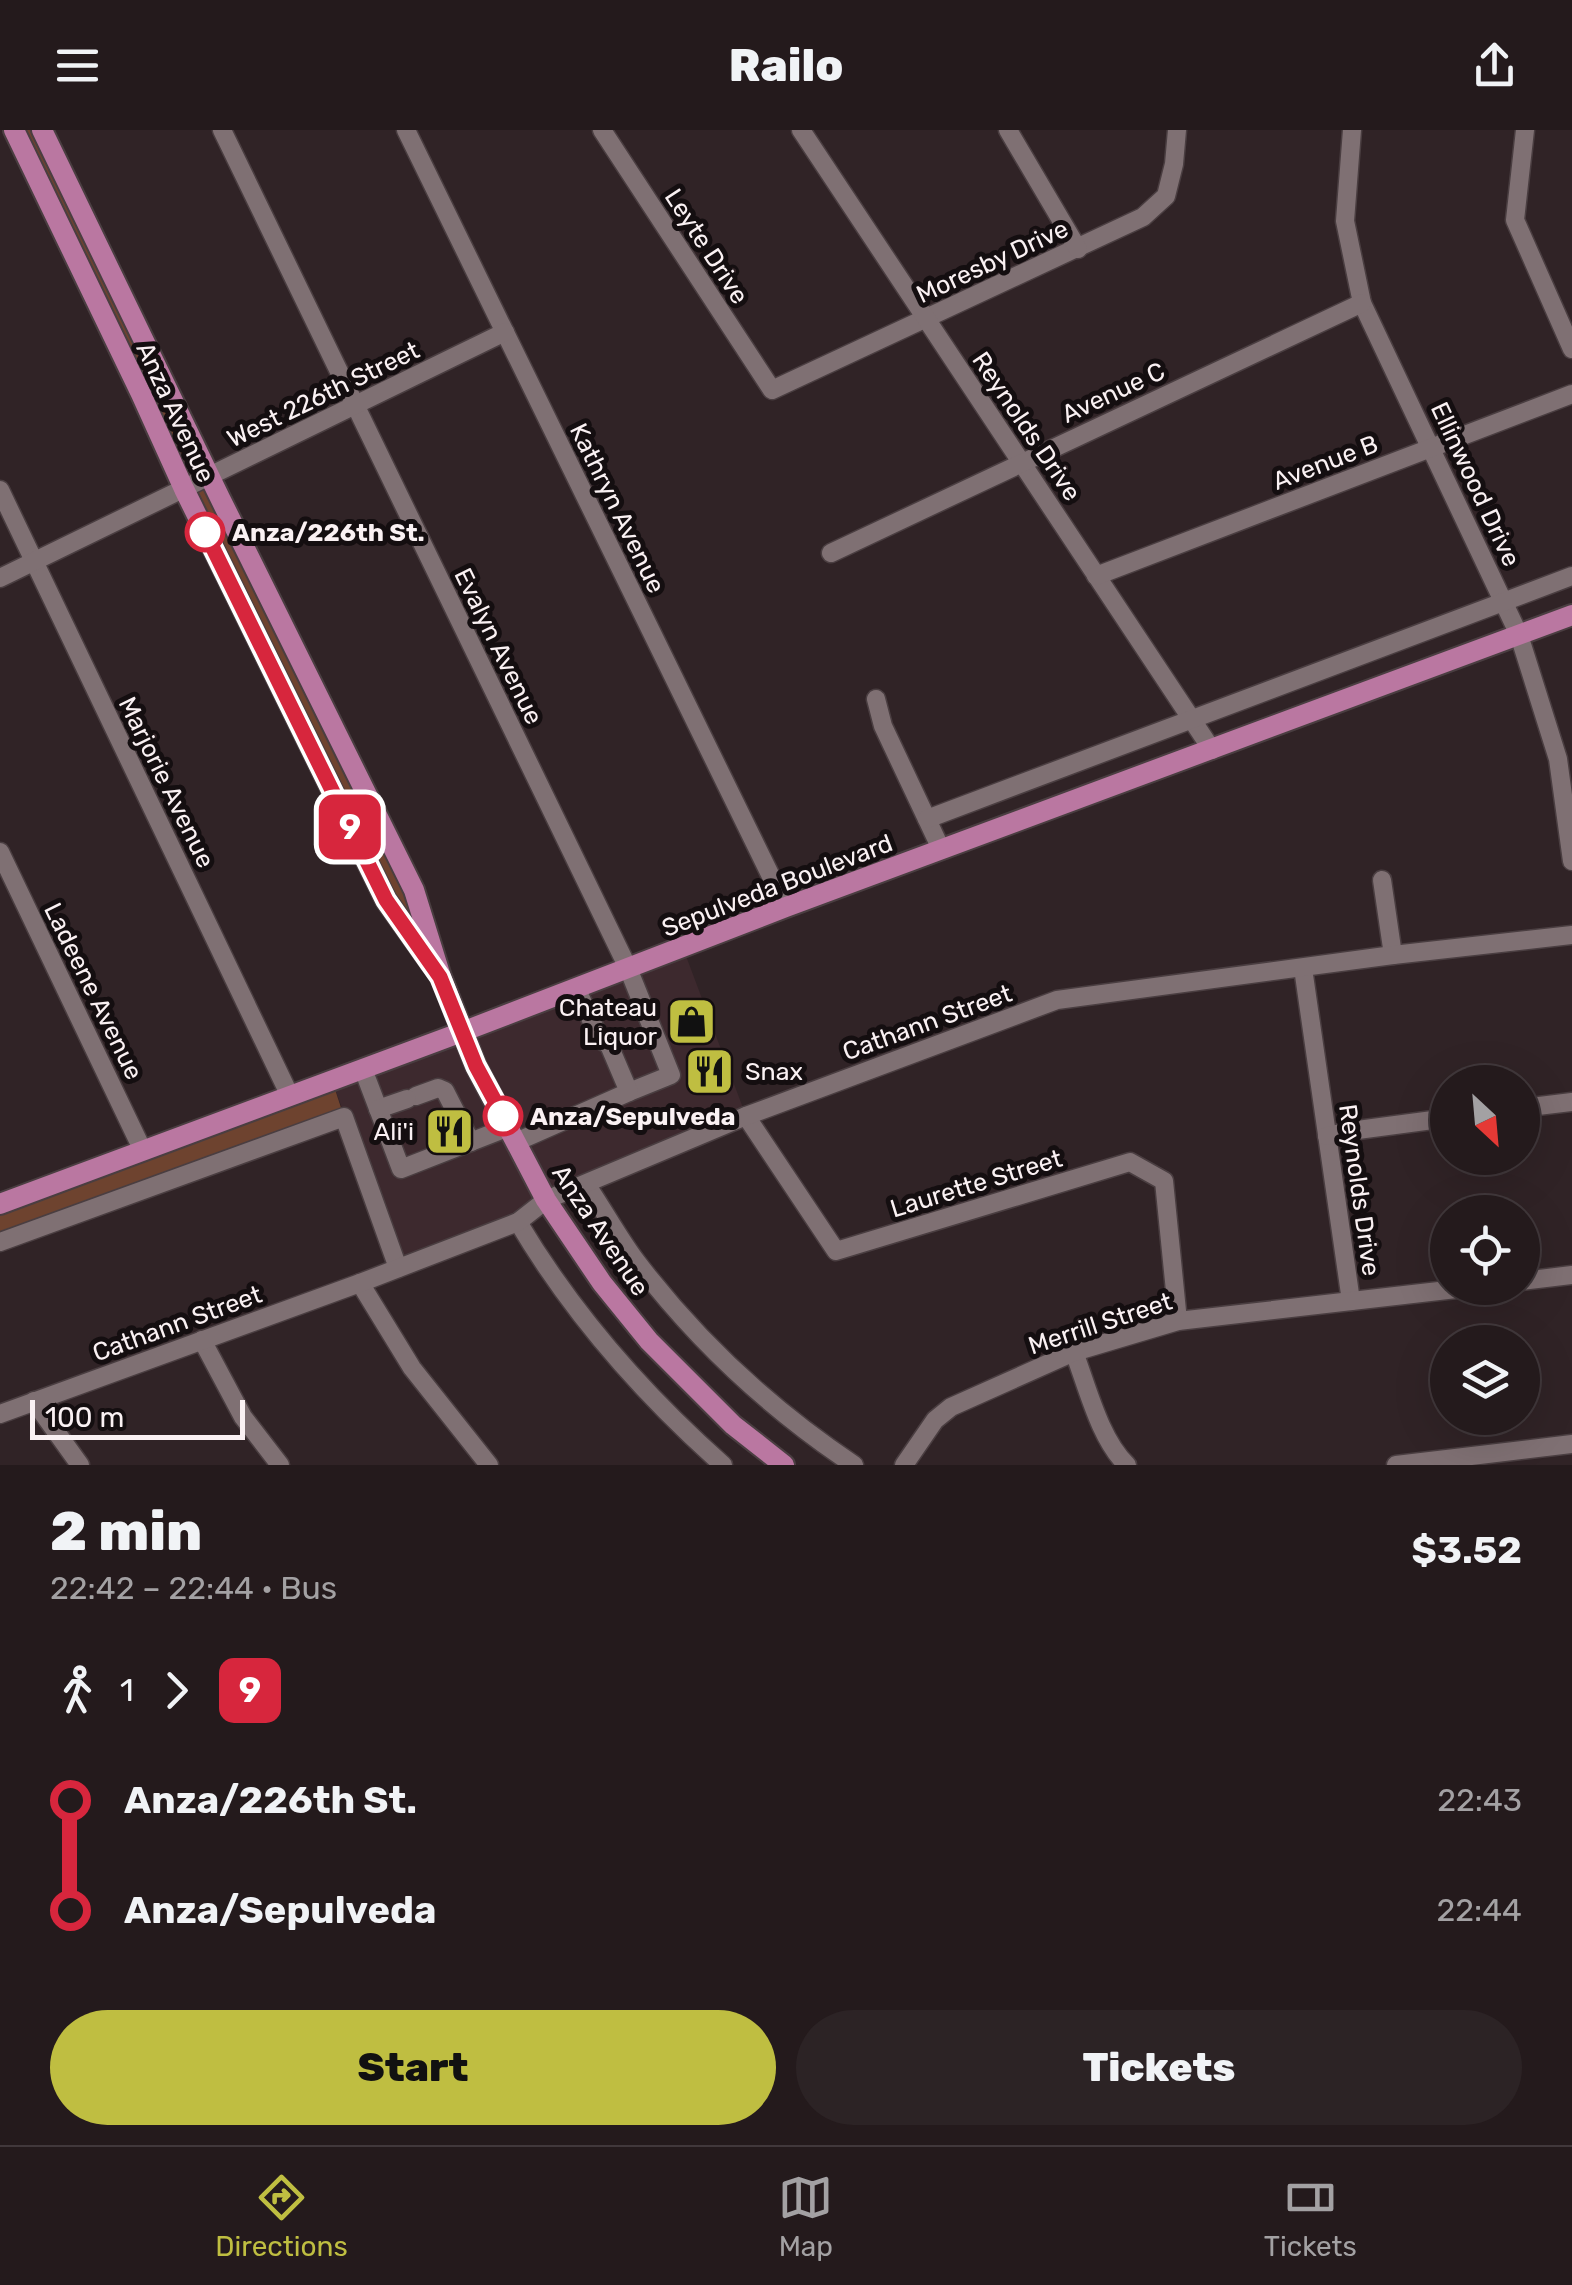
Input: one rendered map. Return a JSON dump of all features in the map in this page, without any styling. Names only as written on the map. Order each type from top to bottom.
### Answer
[{"type":"main road","name":"Anza Avenue","points":[[14,130],[184,489],[386,900],[440,977]]},
{"type":"main road","name":"Anza Avenue","points":[[42,130],[414,890],[440,977],[476,1066],[546,1200],[602,1283],[648,1340],[733,1425],[784,1465]]},
{"type":"main road","name":"Sepulveda Boulevard","points":[[0,1204],[1572,615]]},
{"type":"street","name":"Evalyn Avenue","points":[[222,130],[628,968],[671,1075],[629,1092]]},
{"type":"street","name":"Kathryn Avenue","points":[[406,130],[786,907]]},
{"type":"street","name":"Leyte Drive","points":[[602,130],[772,390]]},
{"type":"street","name":"Reynolds Drive","points":[[802,130],[1212,750]]},
{"type":"street","points":[[1008,130],[1078,249]]},
{"type":"street","name":"Moresby Drive","points":[[772,390],[1143,217],[1166,196],[1174,164],[1176,130]]},
{"type":"street","name":"Ellinwood Drive","points":[[1352,130],[1345,221],[1362,303],[1520,635],[1558,759],[1572,861]]},
{"type":"street","points":[[1525,130],[1515,220],[1572,348]]},
{"type":"street","name":"Avenue C","points":[[830,554],[1362,303]]},
{"type":"street","name":"West 226th Street","points":[[0,578],[505,332]]},
{"type":"street","name":"Avenue B","points":[[1096,576],[1572,394]]},
{"type":"street","name":"Marjorie Avenue","points":[[0,490],[290,1096]]},
{"type":"street","points":[[927,819],[1572,576]]},
{"type":"street","points":[[876,699],[883,726],[942,849]]},
{"type":"street","name":"Ladeene Avenue","points":[[0,852],[142,1150]]},
{"type":"street","points":[[1382,880],[1393,955]]},
{"type":"street","name":"Cathann Street","points":[[0,1414],[518,1222],[546,1200],[746,1116],[1057,1000],[1572,935]]},
{"type":"street","name":"Reynolds Drive","points":[[1303,968],[1350,1301]]},
{"type":"street","points":[[363,1068],[401,1169],[471,1142],[512,1134],[629,1092],[609,1046],[600,1039],[576,988]]},
{"type":"street","points":[[378,1109],[438,1088],[445,1091],[471,1142]]},
{"type":"street","points":[[1540,1106],[1572,1102]]},
{"type":"street","name":"Laurette Street","points":[[746,1116],[836,1251],[1130,1162],[1164,1181],[1178,1321]]},
{"type":"street","points":[[0,1242],[344,1117],[398,1268]]},
{"type":"street","points":[[1327,1136],[1430,1120]]},
{"type":"street","name":"Anza Avenue","points":[[586,1184],[633,1257],[686,1322],[744,1381],[813,1438],[854,1465]]},
{"type":"street","points":[[518,1222],[579,1313],[611,1351],[723,1465]]},
{"type":"street","points":[[1540,1279],[1572,1275]]},
{"type":"street","points":[[360,1283],[412,1368],[489,1465]]},
{"type":"street","name":"Merrill Street","points":[[904,1465],[935,1420],[951,1407],[1074,1352],[1178,1321],[1430,1292]]},
{"type":"street","points":[[202,1340],[243,1417],[280,1465]]},
{"type":"street","points":[[1074,1352],[1103,1428],[1127,1465]]},
{"type":"street","points":[[34,1401],[80,1465]]},
{"type":"street","points":[[1396,1465],[1572,1444]]},
{"type":"shaded area","points":[[13,130],[41,130],[414,890],[441,977],[386,900]]},
{"type":"shaded area","points":[[683,948],[746,1116],[398,1268],[332,1080]]},
{"type":"shaded area","points":[[332,1080],[344,1117],[0,1242],[0,1204]]},
{"type":"bus line","name":"9","points":[[205,532],[386,900],[440,977],[476,1066],[503,1116]]},
{"type":"place","name":"Anza/226th St.","points":[[205,532]]},
{"type":"place","name":"Chateau Liquor","points":[[692,1021]]},
{"type":"place","name":"Snax","points":[[710,1071]]},
{"type":"place","name":"Anza/Sepulveda","points":[[503,1116]]},
{"type":"place","name":"Ali'i","points":[[449,1131]]}]
